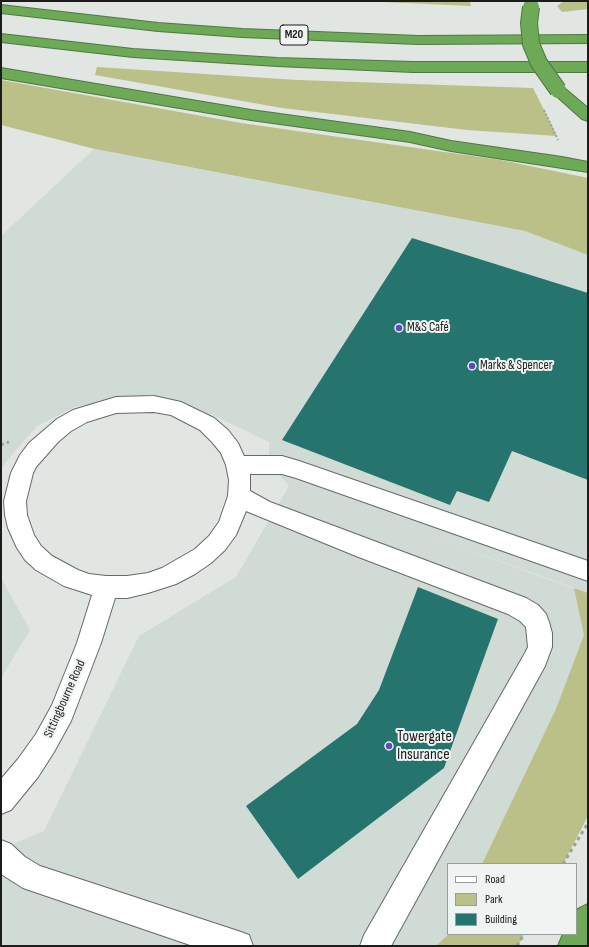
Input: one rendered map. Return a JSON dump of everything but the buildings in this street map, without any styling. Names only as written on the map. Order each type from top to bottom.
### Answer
[{"type":"highway","points":[[532,4],[529,23],[534,53],[546,75],[558,90],[588,116]]},
{"type":"highway","name":"M20","points":[[1,9],[158,27],[250,34],[418,40],[588,39]]},
{"type":"highway","name":"M20","points":[[1,38],[133,52],[277,62],[413,67],[588,67]]},
{"type":"highway","points":[[1,73],[251,115],[410,137],[451,146],[588,167]]},
{"type":"highway","points":[[410,137],[525,143],[588,152]]},
{"type":"highway","points":[[573,946],[588,919]]},
{"type":"street","points":[[135,404],[154,404],[174,408],[207,424],[220,436],[230,449],[237,465],[240,480],[239,496],[235,512],[228,528],[217,543],[203,556],[187,567],[168,577],[148,583],[127,586],[89,584],[72,579],[57,572],[44,563],[33,553],[19,528],[15,501],[9,486],[50,436],[80,416],[116,405],[135,404]]},
{"type":"street","points":[[237,465],[282,465],[299,470],[588,572]]},
{"type":"street","points":[[239,496],[262,509],[517,606],[529,613],[537,622],[540,633],[540,646],[536,658],[375,946]]},
{"type":"street","name":"Sittingbourne Road","points":[[1,800],[46,744],[62,712],[89,643],[106,586]]},
{"type":"street","points":[[1,854],[14,867],[33,878],[238,946]]},
{"type":"path","points":[[543,109],[557,136]]},
{"type":"path","points":[[564,863],[588,823]]},
{"type":"path","points":[[517,946],[523,935]]},
{"type":"shaded area","points":[[94,149],[525,231],[588,255],[588,593],[389,521],[588,594],[588,717],[512,863],[447,863],[447,935],[473,935],[467,946],[1,946],[1,849],[44,831],[139,636],[236,577],[289,486],[269,464],[269,442],[213,415],[177,405],[126,399],[75,407],[37,426],[1,468],[1,236]]},
{"type":"shaded area","points":[[1,578],[30,630],[1,678]]},
{"type":"green space","points":[[360,1],[470,1],[471,6]]},
{"type":"green space","points":[[564,1],[588,1],[588,9],[562,12],[557,6]]},
{"type":"green space","points":[[97,67],[298,80],[533,88],[557,136],[467,130],[282,108],[95,75]]},
{"type":"green space","points":[[1,80],[241,123],[501,160],[588,178],[588,255],[525,231],[95,149],[1,125]]},
{"type":"green space","points":[[574,588],[588,593],[588,816],[564,863],[482,863],[556,709],[584,635]]},
{"type":"green space","points":[[448,935],[524,935],[518,946],[436,946]]},
{"type":"place","name":"M&S Café","points":[[399,328]]},
{"type":"place","name":"Marks & Spencer","points":[[472,366]]},
{"type":"place","name":"Towergate Insurance","points":[[389,746]]}]
